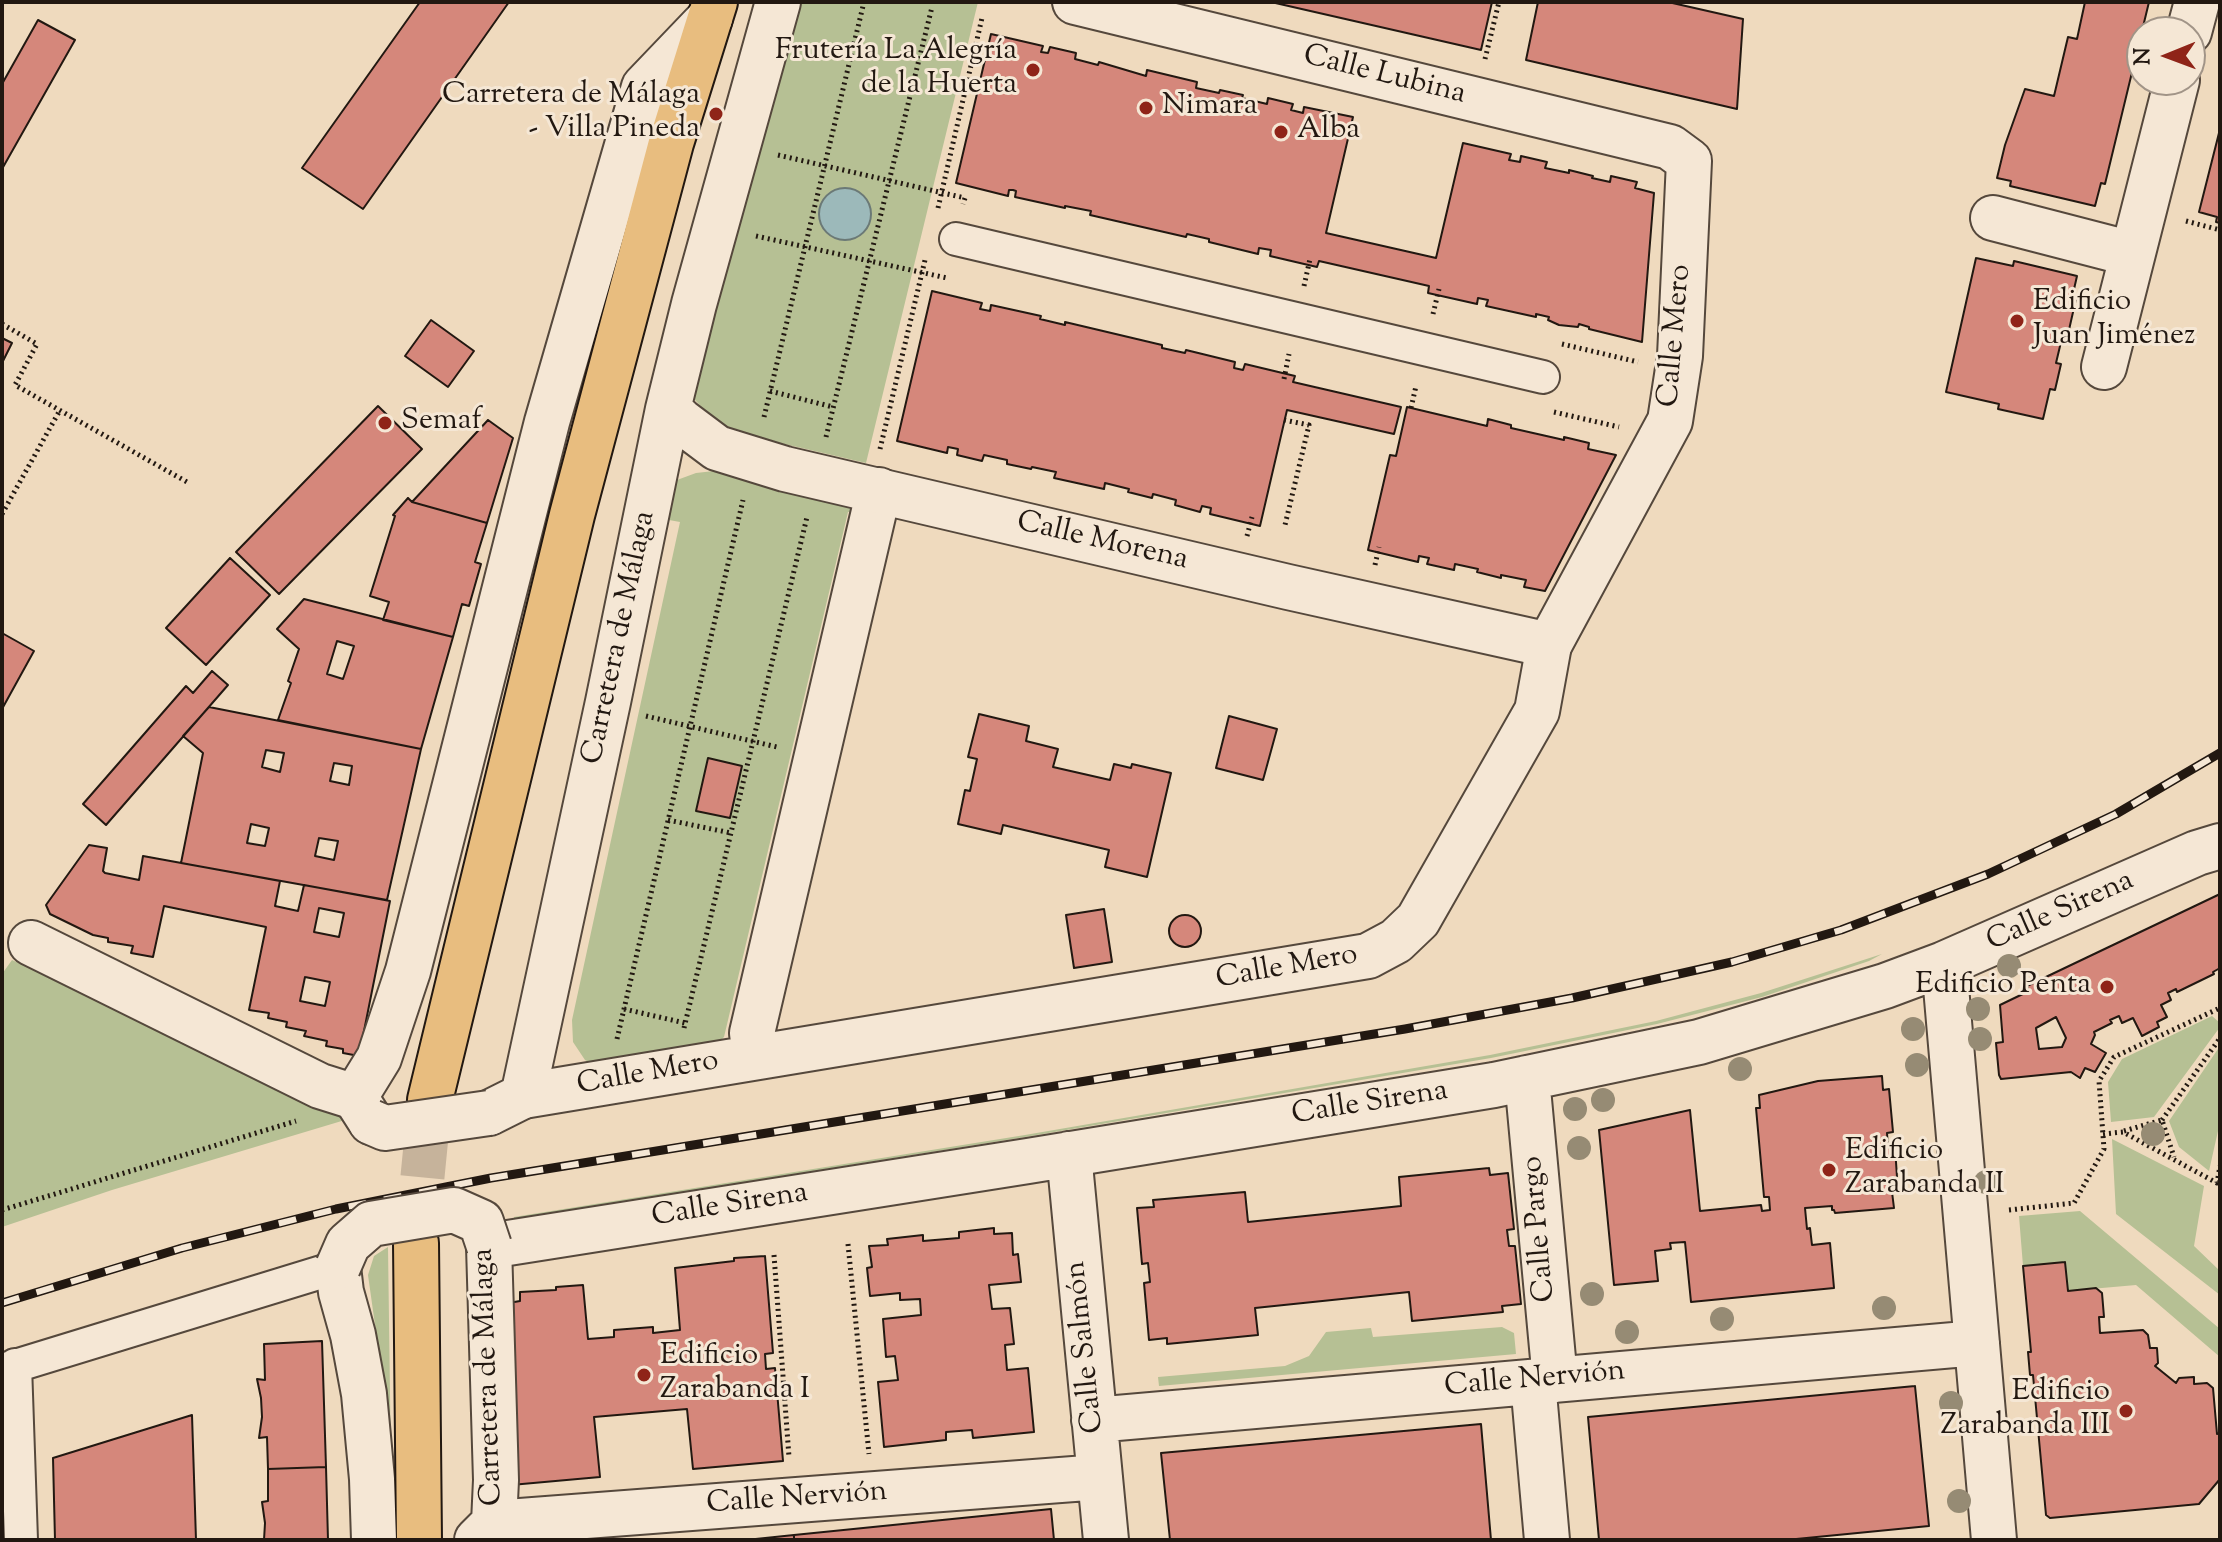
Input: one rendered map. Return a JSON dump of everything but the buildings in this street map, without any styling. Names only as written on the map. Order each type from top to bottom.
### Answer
[{"type":"main road","points":[[430,1100],[572,515],[671,143],[712,10]]},
{"type":"main road","points":[[416,1243],[419,1540]]},
{"type":"street","name":"Carretera de Málaga","points":[[506,1105],[608,702],[668,409],[778,2]]},
{"type":"street","name":"Calle Lubina","points":[[1075,2],[1670,147],[1689,161]]},
{"type":"street","points":[[363,1109],[408,971],[547,422],[644,87],[712,10]]},
{"type":"street","points":[[2104,367],[2173,96]]},
{"type":"street","name":"Calle Mero","points":[[506,1105],[755,1057],[1368,956],[1396,941],[1418,920],[1537,711],[1549,645],[1670,421],[1680,356],[1689,161]]},
{"type":"street","points":[[1993,218],[2132,254]]},
{"type":"street","points":[[956,239],[1543,377]]},
{"type":"street","name":"Calle Morena","points":[[668,409],[717,448],[785,469],[1549,645]]},
{"type":"street","points":[[755,1057],[752,1033],[879,490]]},
{"type":"street","name":"Calle Sirena","points":[[489,1246],[1527,1078],[1699,1042],[1885,986],[1944,964],[2197,853],[2220,846]]},
{"type":"street","points":[[31,943],[320,1086],[363,1109],[385,1128],[506,1105]]},
{"type":"street","points":[[1944,964],[1994,1540]]},
{"type":"street","name":"Calle Pargo","points":[[1527,1078],[1544,1381],[1547,1540]]},
{"type":"street","name":"Calle Salmón","points":[[1069,1154],[1106,1540]]},
{"type":"street","name":"Carretera de Málaga","points":[[338,1267],[348,1244],[371,1224],[454,1210],[481,1222],[489,1246],[496,1480],[485,1532]]},
{"type":"street","points":[[21,1540],[8,1367],[338,1267],[364,1394],[374,1540]]},
{"type":"street","name":"Calle Nervión","points":[[1094,1420],[1977,1343]]},
{"type":"street","name":"Calle Nervión","points":[[485,1532],[1100,1477]]},
{"type":"path","points":[[762,427],[864,2]]},
{"type":"path","points":[[1484,62],[1499,2]]},
{"type":"path","points":[[824,442],[932,7]]},
{"type":"path","points":[[772,153],[941,193]]},
{"type":"path","points":[[2185,221],[2220,230]]},
{"type":"path","points":[[752,235],[922,273]]},
{"type":"path","points":[[2,324],[37,344],[15,385],[187,482]]},
{"type":"path","points":[[1606,354],[1647,364]]},
{"type":"path","points":[[770,391],[833,407]]},
{"type":"path","points":[[2,514],[60,410]]},
{"type":"path","points":[[1284,420],[1309,425],[1285,525]]},
{"type":"path","points":[[1593,422],[1631,430]]},
{"type":"path","points":[[617,1040],[743,499]]},
{"type":"path","points":[[682,1035],[807,513]]},
{"type":"path","points":[[634,713],[782,748]]},
{"type":"path","points":[[668,820],[731,833]]},
{"type":"path","points":[[2008,1210],[2074,1203],[2104,1149],[2099,1081],[2114,1057],[2220,1008]]},
{"type":"path","points":[[624,1009],[685,1023]]},
{"type":"path","points":[[2103,1134],[2123,1132],[2162,1120],[2220,1038]]},
{"type":"path","points":[[2,1210],[304,1119]]},
{"type":"path","points":[[2162,1120],[2174,1158]]},
{"type":"path","points":[[2123,1132],[2217,1183],[2220,1166]]},
{"type":"path","points":[[848,1244],[870,1460]]},
{"type":"path","points":[[774,1255],[790,1469]]},
{"type":"green space","points":[[795,2],[978,2],[866,463],[733,432],[711,417],[695,400],[689,374]]},
{"type":"green space","points":[[714,471],[852,499],[858,513],[848,512],[724,1037],[713,1048],[600,1068],[585,1060],[573,1042],[572,1020],[680,522],[658,518],[664,496],[677,480]]},
{"type":"green space","points":[[1882,954],[1762,997],[1657,1024],[1491,1058],[514,1219],[1490,1055],[1656,1021],[1761,993]]},
{"type":"green space","points":[[12,960],[335,1109],[345,1120],[112,1190],[2,1227],[2,974]]},
{"type":"green space","points":[[2212,1016],[2220,1027],[2154,1117],[2111,1122],[2108,1082],[2122,1059]]},
{"type":"green space","points":[[2220,1046],[2220,1122],[2209,1171],[2179,1147],[2169,1121]]},
{"type":"green space","points":[[2112,1139],[2204,1186],[2194,1246],[2220,1271],[2220,1295],[2116,1214]]},
{"type":"green space","points":[[2080,1211],[2220,1329],[2220,1357],[2136,1285],[2068,1291],[2065,1262],[2023,1266],[2019,1216]]},
{"type":"green space","points":[[388,1247],[392,1540],[366,1344],[377,1339],[368,1275],[374,1256]]},
{"type":"green space","points":[[1502,1327],[1514,1333],[1516,1354],[1159,1386],[1158,1377],[1285,1366],[1309,1356],[1326,1332],[1371,1328],[1373,1337]]},
{"type":"water","points":[[845,188],[863,196],[871,214],[863,232],[845,240],[827,232],[819,214],[827,196]]},
{"type":"tunnel","points":[[416,1243],[430,1100]]},
{"type":"railway","points":[[2,1303],[182,1248],[336,1209],[491,1178],[1405,1029],[1572,998],[1732,962],[1841,930],[1988,874],[2116,814],[2220,753]]},
{"type":"place","name":"Frutería La Alegría de la Huerta","points":[[1033,70]]},
{"type":"place","name":"Nimara","points":[[1146,108]]},
{"type":"place","name":"Carretera de Málaga - Villa Pineda","points":[[716,114]]},
{"type":"place","name":"Alba","points":[[1281,132]]},
{"type":"place","name":"Edificio Juan Jiménez","points":[[2017,321]]},
{"type":"place","name":"Semaf","points":[[385,423]]},
{"type":"place","name":"Edificio Penta","points":[[2107,987]]},
{"type":"place","name":"Edificio Zarabanda II","points":[[1829,1170]]},
{"type":"place","name":"Edificio Zarabanda I","points":[[644,1375]]},
{"type":"place","name":"Edificio Zarabanda III","points":[[2126,1411]]}]
